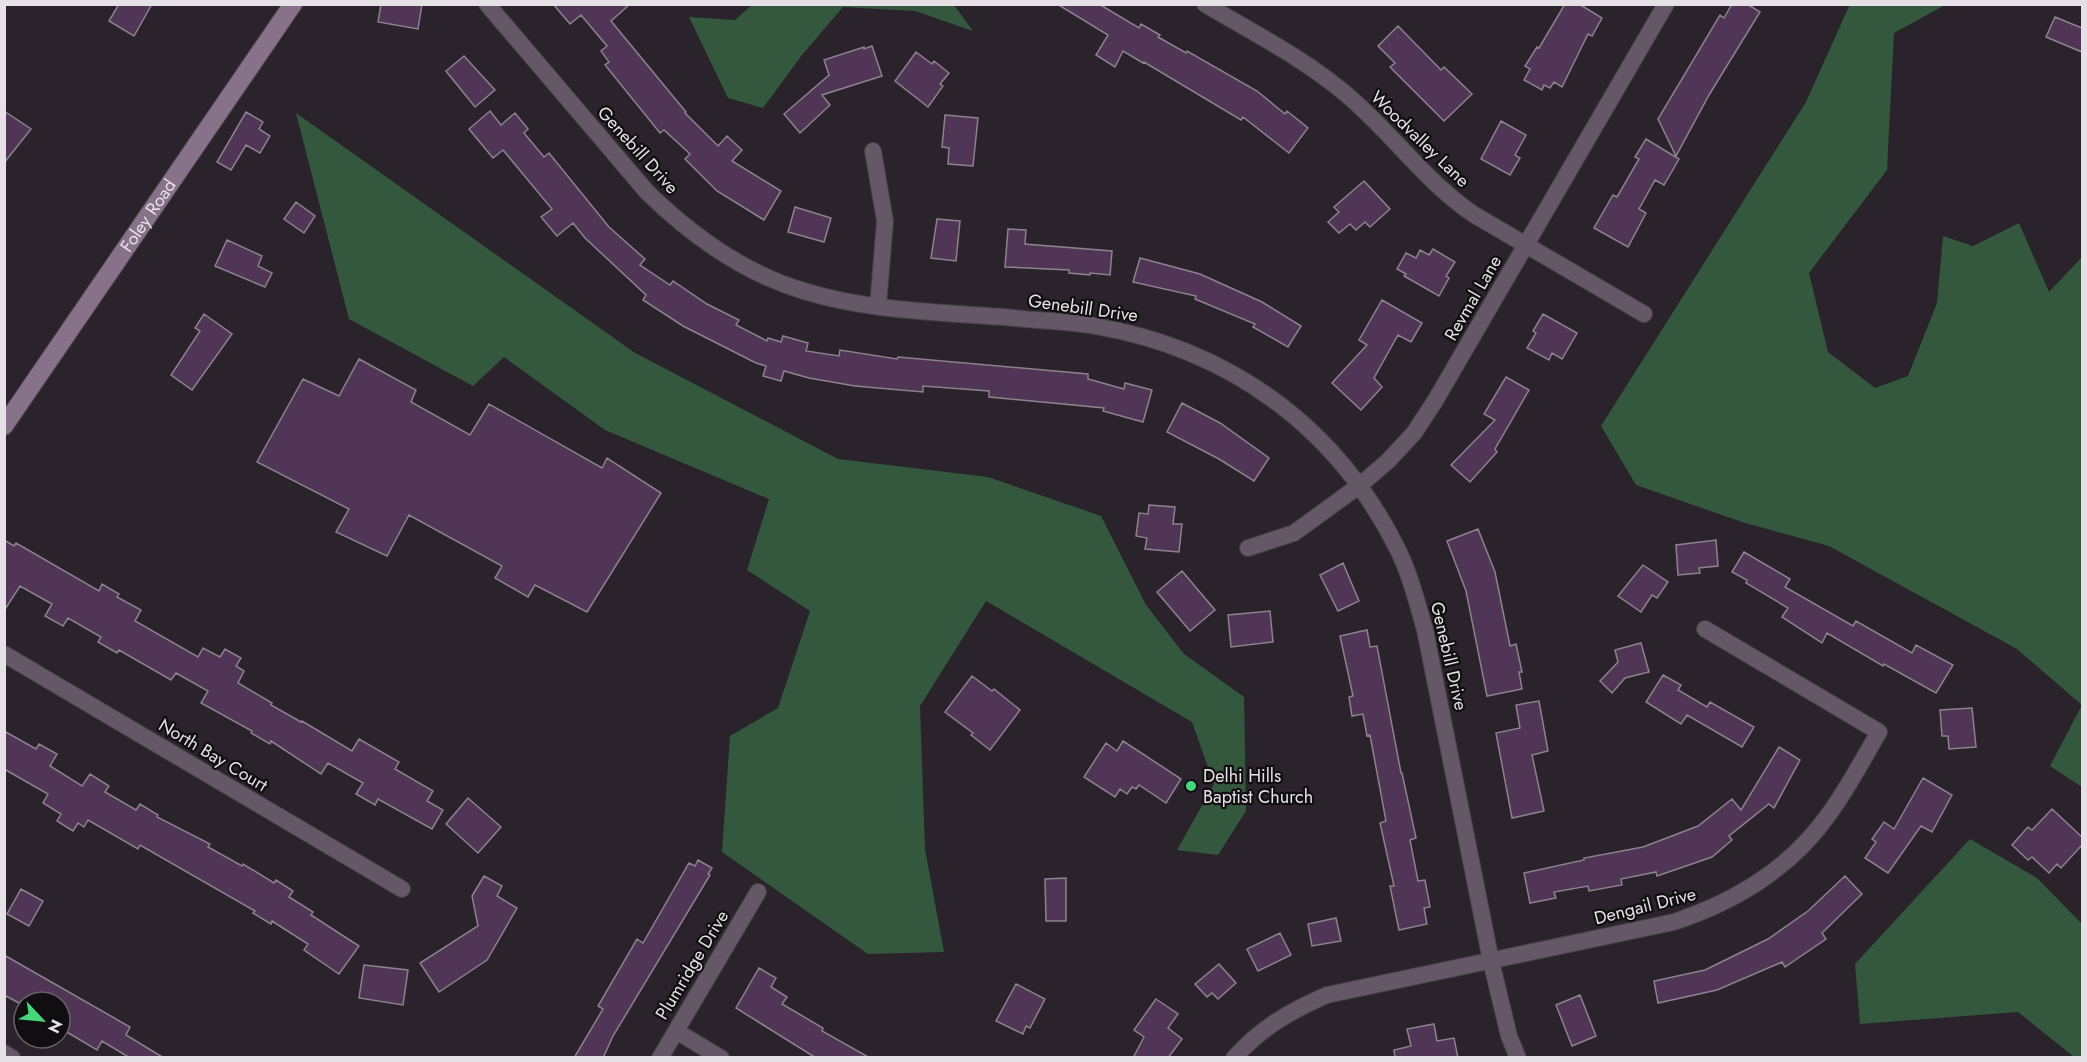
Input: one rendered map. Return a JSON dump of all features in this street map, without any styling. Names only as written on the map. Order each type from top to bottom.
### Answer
[{"type":"street","name":"Foley Road","points":[[4,426],[292,4]]},
{"type":"street","name":"Genebill Drive","points":[[487,4],[647,192],[674,219],[703,242],[752,270],[804,291],[850,302],[1093,326],[1139,335],[1175,346],[1218,364],[1281,405],[1323,442],[1359,485],[1380,516],[1398,550],[1412,585],[1425,630],[1491,961],[1509,1036],[1518,1058]]},
{"type":"street","name":"Woodvalley Lane","points":[[1205,4],[1317,70],[1349,97],[1452,200],[1644,314]]},
{"type":"street","name":"Revmal Lane","points":[[1248,549],[1294,533],[1388,461],[1414,433],[1435,401],[1666,4]]},
{"type":"street","points":[[873,151],[885,221],[878,306]]},
{"type":"street","name":"Dengail Drive","points":[[1234,1058],[1249,1041],[1271,1023],[1327,995],[1674,922],[1710,910],[1744,892],[1775,871],[1810,838],[1828,816],[1880,732],[1705,629]]},
{"type":"street","name":"North Bay Court","points":[[4,654],[402,889]]},
{"type":"street","name":"Plumridge Drive","points":[[660,1058],[758,892]]},
{"type":"street","points":[[676,1031],[721,1058]]},
{"type":"street","points":[[4,1053],[12,1058]]},
{"type":"green space","points":[[753,4],[954,5],[973,31],[915,11],[843,7],[802,55],[763,108],[728,98],[689,17],[735,20]]},
{"type":"green space","points":[[1850,4],[1945,5],[1894,33],[1887,170],[1809,273],[1828,352],[1875,388],[1908,376],[1937,303],[1943,236],[1973,246],[2019,223],[2049,292],[2082,257],[2082,705],[2017,649],[1829,546],[1742,522],[1636,485],[1601,426],[1806,102]]},
{"type":"green space","points":[[296,113],[635,353],[838,459],[988,477],[1101,516],[1146,605],[1184,654],[1244,697],[1246,811],[1218,855],[1177,850],[1214,784],[1192,722],[986,601],[920,706],[925,849],[944,952],[868,954],[722,852],[730,736],[778,708],[810,611],[747,570],[769,499],[605,430],[504,357],[473,386],[349,319]]},
{"type":"green space","points":[[2082,705],[2082,787],[2050,766]]},
{"type":"green space","points":[[1970,839],[2037,878],[2082,924],[2082,1057],[2074,1057],[2018,1012],[1860,1024],[1855,964]]},
{"type":"building","points":[[119,4],[152,4],[134,36],[109,21]]},
{"type":"building","points":[[381,4],[422,4],[418,29],[378,22]]},
{"type":"building","points":[[553,4],[630,4],[611,21],[685,113],[718,146],[727,136],[742,150],[732,161],[781,191],[764,220],[717,191],[685,159],[690,154],[664,130],[660,133],[605,65],[609,62],[601,51],[607,46],[581,15],[570,24]]},
{"type":"building","points":[[1057,4],[1099,4],[1139,28],[1141,24],[1160,35],[1158,37],[1257,91],[1285,114],[1287,111],[1308,128],[1289,153],[1243,117],[1241,120],[1123,51],[1115,67],[1096,55],[1108,35]]},
{"type":"building","points":[[1565,4],[1579,4],[1602,18],[1592,36],[1588,34],[1562,87],[1554,82],[1550,88],[1544,85],[1542,90],[1524,80],[1530,69],[1525,66],[1537,47],[1539,48]]},
{"type":"building","points":[[1732,4],[1747,4],[1760,12],[1709,95],[1676,156],[1658,119],[1720,15],[1724,18]]},
{"type":"building","points":[[2055,17],[2082,28],[2082,52],[2046,37]]},
{"type":"building","points":[[1398,26],[1441,70],[1444,67],[1472,94],[1444,121],[1390,67],[1395,63],[1378,46]]},
{"type":"building","points":[[872,46],[882,76],[822,95],[830,105],[800,133],[784,114],[829,75],[824,60]]},
{"type":"building","points":[[916,52],[932,64],[934,61],[949,73],[940,84],[943,86],[928,107],[895,81]]},
{"type":"building","points":[[464,56],[495,90],[475,107],[446,71]]},
{"type":"building","points":[[4,111],[31,129],[4,163]]},
{"type":"building","points":[[490,111],[501,125],[515,113],[528,129],[524,133],[544,157],[549,153],[609,227],[645,259],[640,265],[670,285],[673,281],[707,304],[739,320],[736,325],[767,341],[768,338],[781,342],[783,336],[808,343],[806,351],[839,356],[840,350],[897,359],[898,357],[1088,374],[1088,379],[1124,389],[1125,383],[1152,390],[1143,422],[1103,411],[1104,408],[989,397],[989,391],[923,386],[923,392],[855,386],[784,371],[781,381],[763,376],[766,366],[683,326],[643,300],[646,295],[585,238],[573,223],[557,236],[541,217],[552,209],[503,150],[493,158],[469,129]]},
{"type":"building","points":[[246,112],[263,122],[259,129],[270,136],[260,153],[246,145],[231,170],[217,162]]},
{"type":"building","points":[[945,115],[978,118],[973,166],[948,164],[949,148],[942,147]]},
{"type":"building","points":[[1501,121],[1526,135],[1515,155],[1520,158],[1510,175],[1481,159]]},
{"type":"building","points":[[1646,139],[1679,159],[1664,185],[1655,180],[1639,209],[1646,213],[1628,247],[1594,228],[1613,195],[1617,197],[1639,159],[1635,157]]},
{"type":"building","points":[[1364,181],[1390,209],[1370,227],[1365,222],[1356,230],[1350,224],[1339,233],[1328,222],[1339,212],[1334,207]]},
{"type":"building","points":[[296,202],[315,216],[304,233],[284,219]]},
{"type":"building","points":[[795,207],[831,218],[824,242],[788,232]]},
{"type":"building","points":[[937,219],[960,221],[956,261],[931,258]]},
{"type":"building","points":[[1008,229],[1026,230],[1025,244],[1112,251],[1110,275],[1069,273],[1069,270],[1005,267]]},
{"type":"building","points":[[227,240],[262,256],[258,266],[272,273],[265,287],[215,266]]},
{"type":"building","points":[[1433,249],[1455,262],[1446,276],[1449,278],[1439,296],[1404,276],[1406,274],[1397,269],[1406,253],[1416,258],[1420,250],[1429,255]]},
{"type":"building","points":[[1140,258],[1200,274],[1262,302],[1301,326],[1288,347],[1253,327],[1255,324],[1195,299],[1196,296],[1133,282]]},
{"type":"building","points":[[1382,300],[1422,323],[1411,342],[1398,335],[1374,378],[1382,387],[1361,410],[1332,383],[1367,345],[1359,340]]},
{"type":"building","points":[[204,314],[232,334],[192,390],[171,375],[200,331],[195,328]]},
{"type":"building","points":[[1543,314],[1577,333],[1562,359],[1552,353],[1549,360],[1527,348],[1536,333],[1533,331]]},
{"type":"building","points":[[359,359],[416,390],[411,402],[470,435],[489,404],[602,468],[607,458],[661,493],[587,612],[535,585],[528,597],[495,578],[502,566],[409,515],[387,556],[336,532],[349,509],[257,462],[303,379],[339,396]]},
{"type":"building","points":[[1506,377],[1529,390],[1495,449],[1497,452],[1470,482],[1451,465],[1495,420],[1484,414]]},
{"type":"building","points":[[1182,403],[1220,423],[1269,458],[1254,481],[1219,459],[1167,432]]},
{"type":"building","points":[[1149,505],[1175,507],[1173,524],[1182,524],[1179,552],[1145,549],[1147,538],[1136,536],[1139,513],[1148,514]]},
{"type":"building","points":[[1478,529],[1495,572],[1510,646],[1516,644],[1522,672],[1519,672],[1522,689],[1487,696],[1466,591],[1447,541]]},
{"type":"building","points":[[4,540],[14,546],[16,543],[99,591],[102,584],[119,594],[117,597],[141,610],[135,621],[198,657],[203,648],[220,657],[225,649],[241,658],[236,666],[244,671],[238,683],[272,703],[271,705],[352,751],[359,739],[399,762],[395,769],[433,791],[427,801],[443,810],[432,829],[378,799],[375,805],[356,794],[363,783],[328,763],[321,774],[271,741],[270,744],[251,733],[252,731],[201,703],[208,691],[176,673],[171,680],[119,650],[117,653],[98,642],[101,637],[68,618],[63,626],[45,616],[52,604],[20,586],[4,611]]},
{"type":"building","points":[[1716,540],[1718,566],[1699,568],[1700,573],[1678,575],[1676,545]]},
{"type":"building","points":[[1744,552],[1790,579],[1785,587],[1853,626],[1856,621],[1912,653],[1916,645],[1953,665],[1936,693],[1884,664],[1883,666],[1827,633],[1822,643],[1782,617],[1788,608],[1732,572]]},
{"type":"building","points":[[1343,563],[1359,601],[1338,611],[1320,575]]},
{"type":"building","points":[[1643,565],[1668,582],[1657,598],[1652,595],[1641,612],[1618,596]]},
{"type":"building","points":[[1182,571],[1215,610],[1190,631],[1157,592]]},
{"type":"building","points":[[1270,611],[1273,642],[1231,647],[1228,615]]},
{"type":"building","points":[[1367,630],[1370,647],[1377,646],[1416,838],[1410,840],[1418,881],[1425,880],[1430,907],[1424,908],[1427,924],[1399,930],[1390,886],[1394,886],[1380,823],[1386,821],[1370,735],[1367,736],[1363,714],[1352,716],[1349,697],[1353,696],[1340,636]]},
{"type":"building","points":[[1641,643],[1649,672],[1625,678],[1612,693],[1600,681],[1618,662],[1615,650]]},
{"type":"building","points":[[1663,675],[1681,685],[1678,690],[1707,707],[1710,702],[1754,727],[1742,747],[1687,715],[1681,724],[1646,702]]},
{"type":"building","points":[[972,676],[992,691],[994,689],[1020,710],[990,750],[971,735],[973,733],[945,712]]},
{"type":"building","points":[[1539,701],[1548,751],[1532,755],[1544,811],[1512,818],[1496,733],[1520,728],[1516,705]]},
{"type":"building","points":[[1972,708],[1976,747],[1949,749],[1948,736],[1942,736],[1940,710]]},
{"type":"building","points":[[4,731],[36,749],[39,744],[57,754],[50,766],[82,786],[90,774],[109,786],[105,792],[136,810],[140,804],[158,815],[157,817],[210,844],[208,847],[242,866],[243,864],[274,883],[276,880],[293,891],[289,897],[313,912],[311,915],[359,946],[339,974],[304,950],[308,944],[140,845],[138,849],[88,820],[84,827],[78,823],[73,831],[57,821],[61,814],[43,803],[48,794],[4,769]]},
{"type":"building","points":[[1123,741],[1181,779],[1166,803],[1139,785],[1136,789],[1132,787],[1127,794],[1120,789],[1115,797],[1084,777],[1106,743],[1117,751]]},
{"type":"building","points":[[1779,747],[1800,760],[1774,808],[1769,804],[1729,836],[1732,840],[1712,857],[1657,876],[1656,872],[1621,879],[1622,885],[1589,891],[1588,886],[1554,892],[1556,898],[1530,903],[1524,873],[1584,860],[1584,858],[1643,847],[1698,826],[1732,799],[1741,810]]},
{"type":"building","points":[[1923,778],[1952,795],[1932,832],[1921,826],[1888,873],[1865,858],[1876,842],[1872,839],[1884,822],[1894,829]]},
{"type":"building","points":[[468,798],[501,827],[478,853],[446,824]]},
{"type":"building","points":[[2052,809],[2082,837],[2082,845],[2061,868],[2057,864],[2049,873],[2032,857],[2028,860],[2012,845],[2028,827],[2032,830]]},
{"type":"building","points":[[698,860],[712,868],[708,874],[710,875],[613,1036],[603,1058],[574,1058],[603,1009],[598,1006],[637,939],[643,943],[689,863],[695,866]]},
{"type":"building","points":[[484,876],[502,886],[497,896],[517,908],[487,960],[439,992],[420,963],[478,926],[472,896]]},
{"type":"building","points":[[1845,876],[1862,894],[1822,933],[1826,939],[1785,967],[1782,962],[1717,990],[1658,1003],[1654,981],[1705,970],[1768,939],[1808,911]]},
{"type":"building","points":[[1066,878],[1066,921],[1046,921],[1045,879]]},
{"type":"building","points":[[21,889],[43,901],[29,926],[7,914]]},
{"type":"building","points":[[1336,918],[1341,941],[1312,946],[1308,924]]},
{"type":"building","points":[[1280,933],[1291,955],[1258,971],[1247,949]]},
{"type":"building","points":[[4,955],[65,990],[12,990],[12,999],[4,995]]},
{"type":"building","points":[[1219,964],[1236,983],[1218,999],[1212,993],[1207,997],[1195,984]]},
{"type":"building","points":[[364,965],[408,970],[403,1005],[359,998]]},
{"type":"building","points":[[759,968],[776,978],[771,987],[787,997],[782,1004],[823,1028],[822,1031],[870,1058],[816,1058],[736,1008]]},
{"type":"building","points":[[1016,984],[1045,999],[1030,1028],[1026,1026],[1023,1034],[996,1021]]},
{"type":"building","points":[[72,994],[130,1027],[126,1035],[164,1058],[130,1058],[102,1041],[97,1050],[72,1035]]},
{"type":"building","points":[[1580,995],[1596,1036],[1572,1046],[1556,1005]]},
{"type":"building","points":[[1156,999],[1178,1014],[1168,1028],[1182,1039],[1168,1058],[1133,1058],[1144,1037],[1134,1030]]},
{"type":"building","points":[[1434,1024],[1437,1041],[1454,1038],[1458,1058],[1395,1058],[1394,1050],[1411,1046],[1407,1029]]},
{"type":"place","name":"Delhi Hills Baptist Church","points":[[1191,786]]}]
